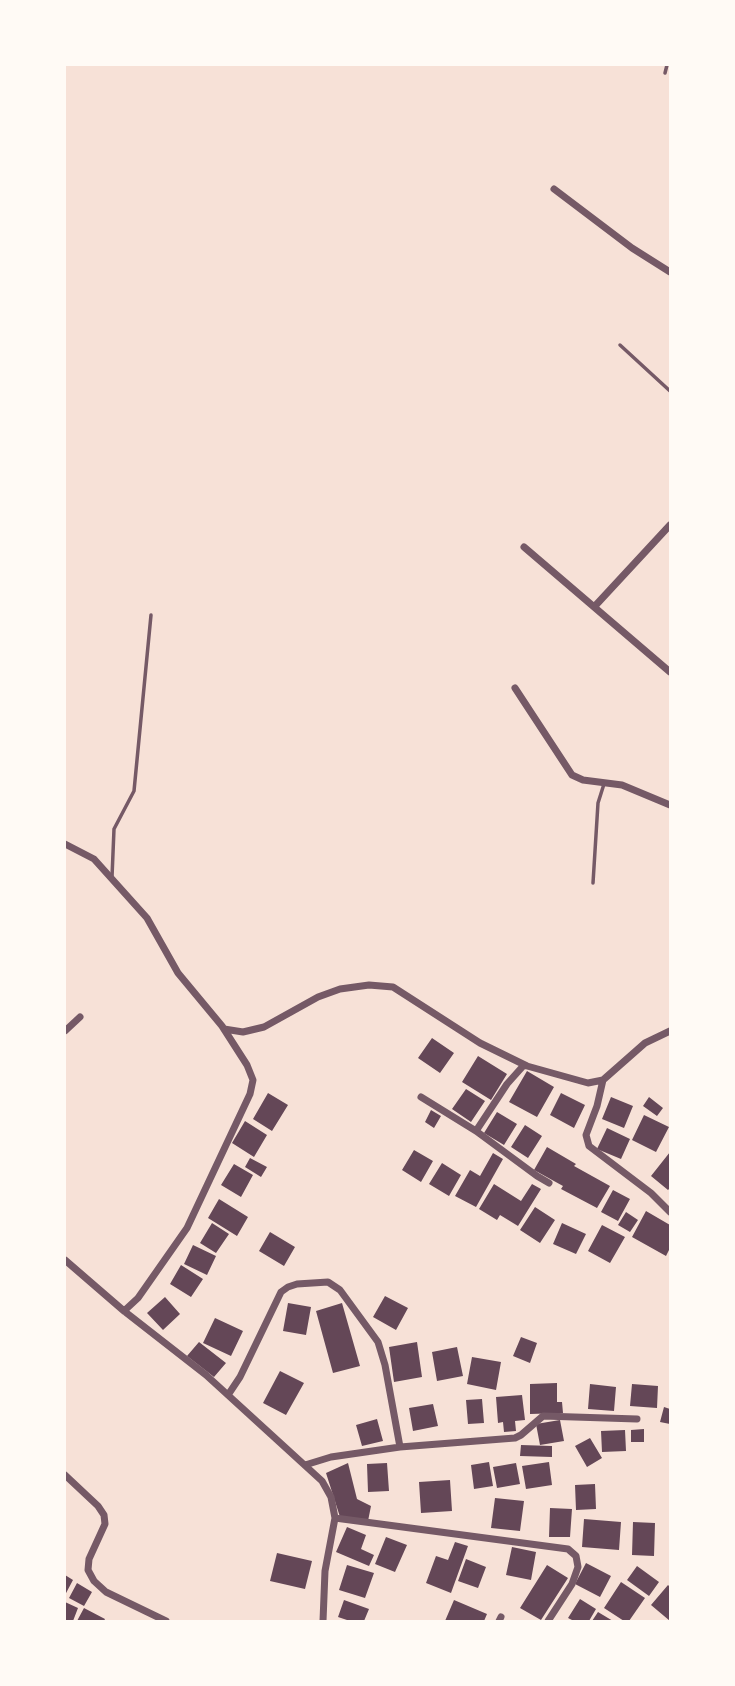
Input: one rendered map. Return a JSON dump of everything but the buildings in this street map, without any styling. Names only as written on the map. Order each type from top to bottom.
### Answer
[{"type":"street","points":[[554,189],[632,248],[670,272]]},
{"type":"street","points":[[595,607],[670,525]]},
{"type":"street","points":[[524,547],[670,672]]},
{"type":"street","points":[[515,688],[572,775],[583,780],[622,785],[670,805]]},
{"type":"street","points":[[65,844],[94,859],[146,918],[178,973],[224,1029],[247,1065],[253,1080],[250,1094],[187,1228],[138,1298],[124,1311]]},
{"type":"street","points":[[224,1029],[243,1032],[253,1030],[318,997],[340,989],[354,986],[393,987],[480,1043],[524,1065],[581,1082],[603,1080]]},
{"type":"street","points":[[65,1031],[80,1017]]},
{"type":"street","points":[[670,1031],[645,1043],[603,1080],[586,1135],[589,1146],[662,1202],[670,1212]]},
{"type":"street","points":[[476,1131],[524,1065]]},
{"type":"street","points":[[421,1097],[476,1131],[549,1183]]},
{"type":"street","points":[[662,1202],[670,1197]]},
{"type":"street","points":[[65,1260],[228,1395],[327,1488],[334,1505],[335,1518],[325,1571],[323,1621]]},
{"type":"street","points":[[228,1395],[240,1377],[281,1292],[296,1284],[335,1284],[378,1342],[385,1365],[400,1447]]},
{"type":"street","points":[[305,1465],[331,1457],[400,1447],[515,1438],[543,1416],[637,1419]]},
{"type":"street","points":[[65,1475],[104,1515],[105,1524],[89,1559],[88,1570],[94,1581],[106,1592],[166,1621]]},
{"type":"street","points":[[335,1518],[568,1549],[576,1556],[578,1567],[572,1584],[548,1621]]},
{"type":"lane","points":[[665,73],[667,65]]},
{"type":"lane","points":[[620,345],[670,391]]},
{"type":"lane","points":[[112,879],[114,830],[134,791],[151,615]]},
{"type":"lane","points":[[593,883],[598,803],[605,782]]}]
